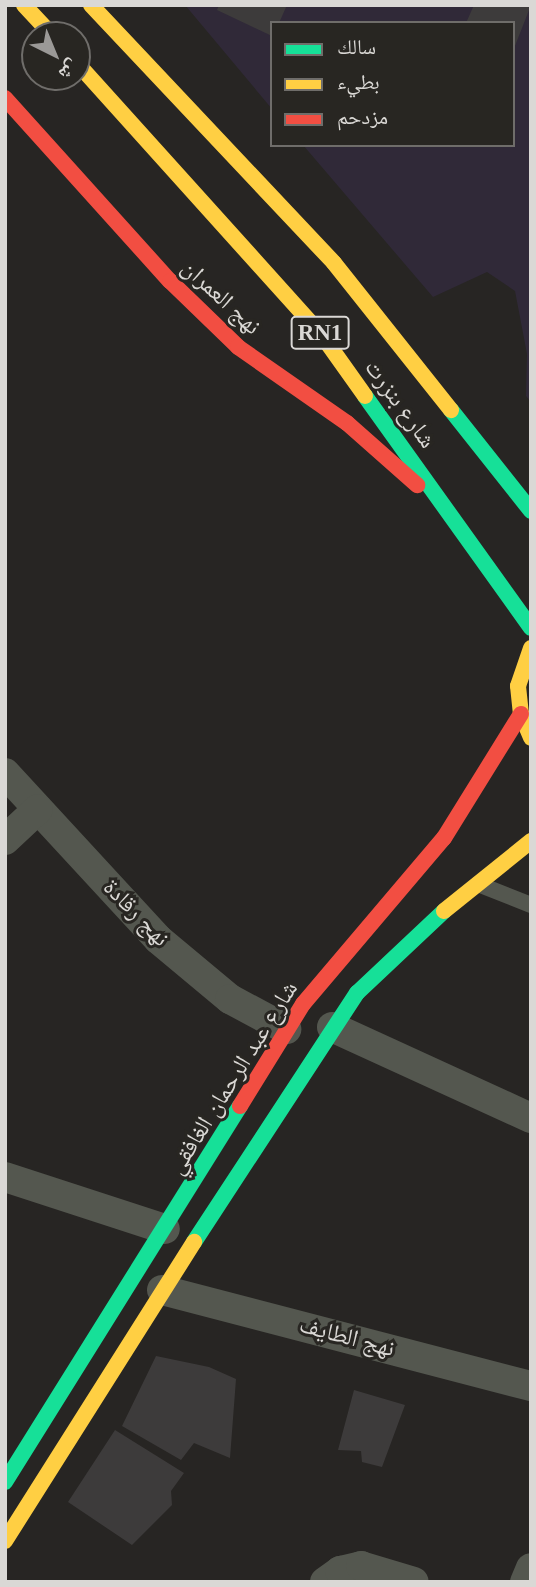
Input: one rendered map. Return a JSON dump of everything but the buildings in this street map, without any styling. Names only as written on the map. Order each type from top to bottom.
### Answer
[{"type":"main road","points":[[24,5],[39,21]]},
{"type":"main road","name":"شارع بنزرت","points":[[91,5],[334,262],[531,512]]},
{"type":"main road","name":"شارع بنزرت","points":[[91,79],[321,334],[461,530],[483,567],[531,628]]},
{"type":"main road","name":"نهج العمران","points":[[5,98],[170,281],[238,347],[390,457],[461,530]]},
{"type":"main road","points":[[531,648],[518,686],[521,714],[531,738]]},
{"type":"main road","name":"شارع عبد الرحمان الغافقي","points":[[5,1482],[165,1229],[286,1029],[444,838],[521,714]]},
{"type":"main road","points":[[5,1541],[162,1290],[332,1027],[387,960],[476,883],[531,841]]},
{"type":"street","name":"نهج رقادة","points":[[5,773],[158,939],[230,999],[286,1029]]},
{"type":"street","points":[[5,840],[38,809]]},
{"type":"street","points":[[332,1027],[531,1118]]},
{"type":"street","points":[[5,1177],[165,1229]]},
{"type":"street","name":"نهج الطايف","points":[[162,1290],[531,1386]]},
{"type":"street","points":[[325,1582],[340,1571],[361,1566],[414,1582]]},
{"type":"street","points":[[525,1582],[531,1568]]},
{"type":"lane","points":[[476,883],[531,905]]},
{"type":"shaded area","points":[[185,5],[531,5],[531,402],[526,396],[527,354],[515,291],[487,272],[433,297],[305,147],[515,147],[515,21],[270,21],[270,107]]},
{"type":"traffic: fast","points":[[365,396],[531,628]]},
{"type":"traffic: fast","points":[[451,410],[531,511]]},
{"type":"traffic: fast","points":[[194,1242],[357,993],[444,911]]},
{"type":"traffic: fast","points":[[5,1482],[240,1106]]},
{"type":"traffic: slow","points":[[24,5],[39,21]]},
{"type":"traffic: slow","points":[[91,5],[334,263],[451,410]]},
{"type":"traffic: slow","points":[[91,79],[321,334],[365,396]]},
{"type":"traffic: slow","points":[[531,648],[518,686],[521,714],[531,738]]},
{"type":"traffic: slow","points":[[444,911],[531,841]]},
{"type":"traffic: slow","points":[[5,1541],[194,1242]]},
{"type":"traffic: jam","points":[[5,98],[170,281],[238,347],[347,423],[417,485]]},
{"type":"traffic: jam","points":[[240,1106],[303,1004],[444,838],[521,714]]}]
